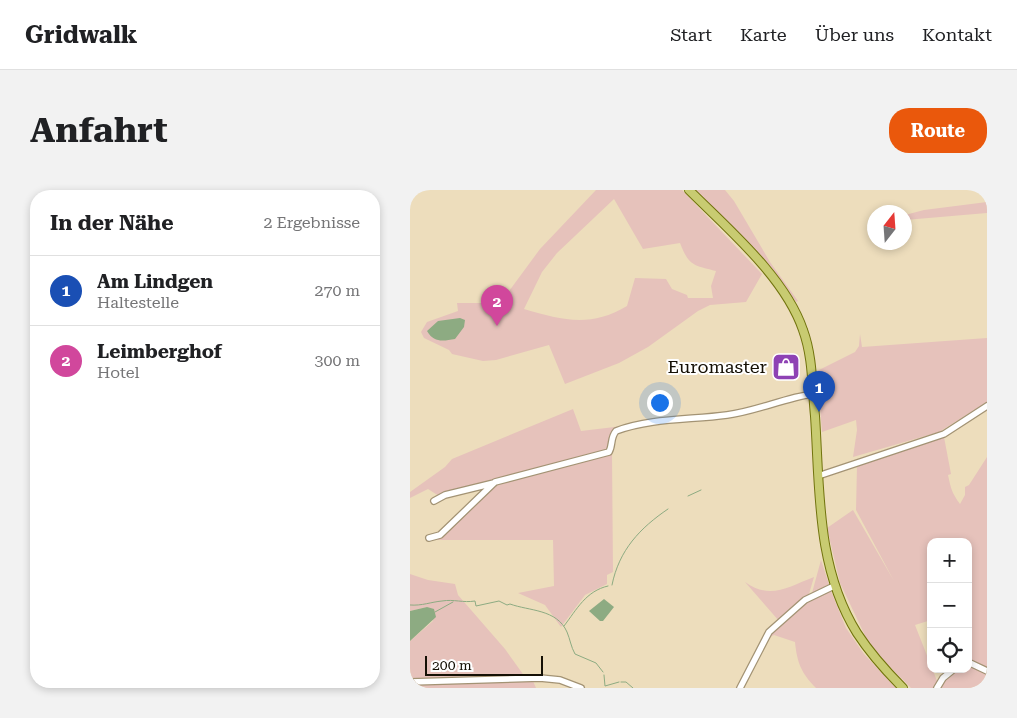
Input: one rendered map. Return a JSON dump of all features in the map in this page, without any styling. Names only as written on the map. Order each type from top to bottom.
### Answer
[{"type":"main road","points":[[689,190],[763,266],[790,300],[804,330],[809,351],[826,555],[834,586],[857,633],[880,663],[903,688]]},
{"type":"street","points":[[434,501],[444,495],[608,452],[612,446],[613,434],[624,428],[728,415],[758,409],[792,397],[813,394]]},
{"type":"street","points":[[818,476],[944,434],[987,406]]},
{"type":"street","points":[[430,538],[440,535],[495,482]]},
{"type":"street","points":[[740,688],[769,632],[805,600],[834,586]]},
{"type":"street","points":[[972,664],[987,671]]},
{"type":"street","points":[[937,688],[942,678],[949,673]]},
{"type":"street","points":[[410,682],[540,678],[560,680],[581,688]]},
{"type":"shaded area","points":[[596,190],[682,190],[762,274],[746,302],[710,305],[698,311],[648,347],[619,363],[565,384],[549,345],[496,360],[483,361],[452,354],[449,350],[424,338],[421,332],[427,322],[458,311],[457,303],[485,303],[504,298],[540,249]],"holes":[[[614,199],[643,249],[680,243],[689,260],[697,266],[716,271],[711,286],[713,298],[688,298],[687,295],[672,289],[666,279],[635,278],[627,306],[601,317],[588,320],[564,319],[524,309],[542,272],[557,253]]]},
{"type":"shaded area","points":[[694,190],[725,190],[734,201],[770,262],[798,301],[796,302],[775,273]]},
{"type":"shaded area","points":[[987,202],[987,213],[912,219],[912,213]]},
{"type":"shaded area","points":[[460,318],[465,320],[464,327],[455,339],[443,341],[436,339],[427,331],[438,321]]},
{"type":"shaded area","points":[[860,334],[862,347],[987,338],[987,402],[939,432],[853,457],[857,430],[856,420],[822,432],[817,371],[855,352],[859,346]]},
{"type":"shaded area","points":[[573,409],[581,431],[623,426],[611,432],[611,445],[606,452],[439,496],[428,489],[410,498],[410,492],[445,467],[452,459]]},
{"type":"shaded area","points":[[944,437],[951,474],[948,475],[950,484],[953,494],[960,504],[965,495],[965,487],[969,485],[987,457],[987,688],[911,688],[871,648],[840,583],[827,528],[853,510],[894,581],[856,510],[857,466]]},
{"type":"shaded area","points":[[612,454],[613,572],[607,575],[607,584],[585,595],[561,627],[545,605],[518,593],[554,586],[553,540],[437,540],[497,484]]},
{"type":"shaded area","points":[[821,560],[829,584],[812,593]]},
{"type":"shaded area","points":[[410,574],[428,580],[455,584],[458,595],[505,649],[525,677],[533,681],[536,688],[410,688],[410,641],[433,621],[427,607],[410,611]]},
{"type":"shaded area","points":[[814,577],[809,594],[779,621],[745,582],[754,587],[771,591],[787,588]]},
{"type":"shaded area","points":[[831,591],[846,628],[864,654],[896,688],[816,688],[801,667],[795,642],[774,635],[767,639],[807,600]]},
{"type":"shaded area","points":[[604,599],[614,607],[603,621],[600,621],[589,611]]},
{"type":"shaded area","points":[[427,607],[434,609],[436,617],[410,641],[410,611]]},
{"type":"waterway","points":[[688,496],[701,490]]},
{"type":"waterway","points":[[612,585],[615,572],[632,541],[648,524],[668,509]]},
{"type":"waterway","points":[[564,626],[588,596],[600,588],[608,586]]},
{"type":"waterway","points":[[410,605],[451,600],[475,601],[476,606],[499,601],[507,605],[510,604],[542,612],[557,619],[562,624],[575,654],[596,663],[603,672]]},
{"type":"waterway","points":[[435,612],[453,602]]},
{"type":"waterway","points":[[604,675],[605,686],[619,682]]},
{"type":"waterway","points":[[621,682],[626,682],[633,688]]},
{"type":"place","name":"Leimberghof","points":[[497,326]]},
{"type":"place","name":"Euromaster","points":[[786,367]]},
{"type":"place","name":"Am Lindgen","points":[[819,412]]}]
